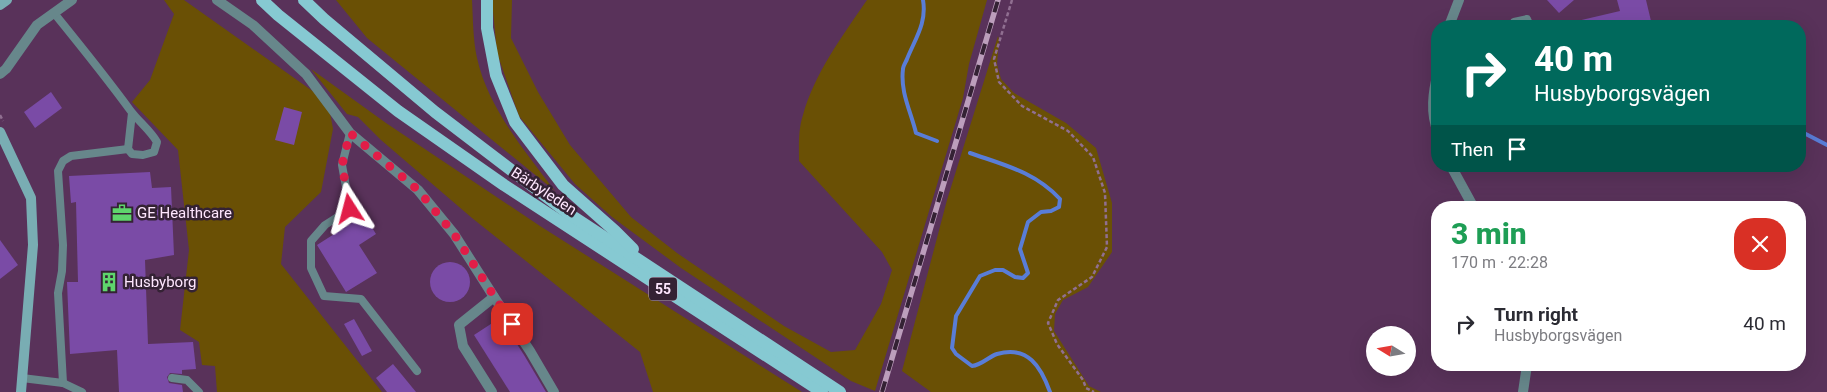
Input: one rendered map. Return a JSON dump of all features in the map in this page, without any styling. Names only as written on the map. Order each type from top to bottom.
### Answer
[{"type":"main road","name":"Bärbyleden","points":[[262,0],[278,15],[398,111],[504,184],[822,392]]},
{"type":"main road","name":"Bärbyleden","points":[[304,0],[435,112],[569,214],[839,391]]},
{"type":"main road","points":[[487,0],[486,28],[496,75],[515,122],[563,185],[616,231],[651,267]]},
{"type":"street","points":[[0,5],[7,0]]},
{"type":"street","points":[[0,74],[6,69],[37,25],[72,0]]},
{"type":"street","points":[[217,0],[253,25],[306,74],[350,133],[418,190],[454,234],[530,351],[554,392]]},
{"type":"street","points":[[1451,20],[1459,0]]},
{"type":"street","points":[[0,132],[31,198],[33,245],[21,392]]},
{"type":"street","points":[[1454,172],[1470,201]]},
{"type":"street","points":[[492,392],[463,346],[459,325],[494,297]]},
{"type":"street","points":[[1523,392],[1526,371]]},
{"type":"lane","points":[[54,13],[102,71],[132,113],[150,130],[158,142],[154,152],[143,155],[132,154],[128,149],[132,113]]},
{"type":"lane","points":[[350,133],[342,165],[350,209],[324,225],[311,241],[311,268],[324,296],[361,299],[417,371]]},
{"type":"lane","points":[[63,383],[58,293],[62,272],[63,245],[58,171],[63,161],[71,156],[128,149]]},
{"type":"lane","points":[[22,378],[63,383],[82,392]]},
{"type":"lane","points":[[172,378],[187,380],[199,392]]},
{"type":"path","points":[[1012,0],[994,59],[999,82],[1022,106],[1068,130],[1093,157],[1105,194],[1107,247],[1092,277],[1058,300],[1048,323],[1058,344],[1083,380],[1086,388],[1094,392]]},
{"type":"shaded area","points":[[164,0],[184,0],[328,102],[333,129],[321,192],[285,227],[281,264],[382,392],[217,392],[215,366],[202,365],[199,342],[180,330],[189,250],[178,150],[132,102],[150,80],[174,14]]},
{"type":"shaded area","points":[[336,0],[472,0],[473,29],[477,58],[482,76],[499,112],[509,128],[555,191],[367,38]]},
{"type":"shaded area","points":[[492,0],[512,0],[511,38],[538,92],[570,145],[631,217],[677,253],[784,326],[831,352],[855,350],[881,304],[892,270],[882,252],[799,161],[801,121],[814,85],[830,55],[867,0],[987,0],[969,64],[963,98],[875,391],[851,381],[681,268],[612,217],[575,184],[519,116],[497,53]]},
{"type":"shaded area","points":[[998,36],[997,64],[1001,79],[1014,93],[1066,123],[1096,148],[1112,203],[1112,252],[1088,287],[1063,300],[1055,314],[1054,331],[1089,386],[1101,392],[931,392],[902,371],[947,200]]},
{"type":"shaded area","points":[[311,69],[386,123],[540,226],[802,392],[653,392],[640,352],[472,218],[381,140],[358,117],[347,114]]},
{"type":"building","points":[[1547,0],[1574,0],[1559,13]]},
{"type":"building","points":[[1617,0],[1646,0],[1651,20],[1582,20],[1620,11]]},
{"type":"building","points":[[51,92],[62,108],[35,128],[24,112]]},
{"type":"building","points":[[284,107],[302,112],[294,145],[275,140]]},
{"type":"building","name":"Husbyborg","points":[[150,172],[152,188],[171,187],[174,255],[145,260],[148,344],[193,342],[196,369],[182,370],[182,374],[170,373],[167,377],[169,383],[182,385],[183,392],[119,392],[117,350],[70,354],[67,282],[78,282],[76,202],[71,203],[69,176]]},
{"type":"building","points":[[364,215],[376,234],[359,245],[377,273],[346,292],[317,245]]},
{"type":"building","points":[[0,240],[18,265],[0,279]]},
{"type":"building","points":[[454,262],[461,265],[467,271],[470,282],[469,290],[461,299],[454,302],[446,302],[439,299],[431,290],[430,278],[433,271],[442,263]]},
{"type":"building","points":[[500,318],[546,392],[510,392],[474,335]]},
{"type":"building","points":[[354,319],[372,351],[362,356],[344,324]]},
{"type":"building","points":[[393,364],[416,392],[387,392],[376,378]]},
{"type":"waterway","points":[[923,0],[922,24],[903,67],[902,77],[906,102],[916,133],[937,141]]},
{"type":"waterway","points":[[1806,134],[1827,145]]},
{"type":"waterway","points":[[970,153],[1030,176],[1060,199],[1059,207],[1051,211],[1041,212],[1028,222],[1020,249],[1028,273],[1023,278],[1015,277],[1003,270],[995,270],[980,276],[956,316],[952,348],[956,354],[972,366],[997,354],[1008,352],[1025,355],[1032,360],[1042,374],[1050,392]]},
{"type":"railway","points":[[882,392],[998,0]]},
{"type":"place","name":"GE Healthcare","points":[[122,213]]},
{"type":"place","name":"Husbyborg","points":[[109,282]]},
{"type":"route","points":[[350,209],[342,165],[350,133],[418,190],[454,234],[512,324]]}]
